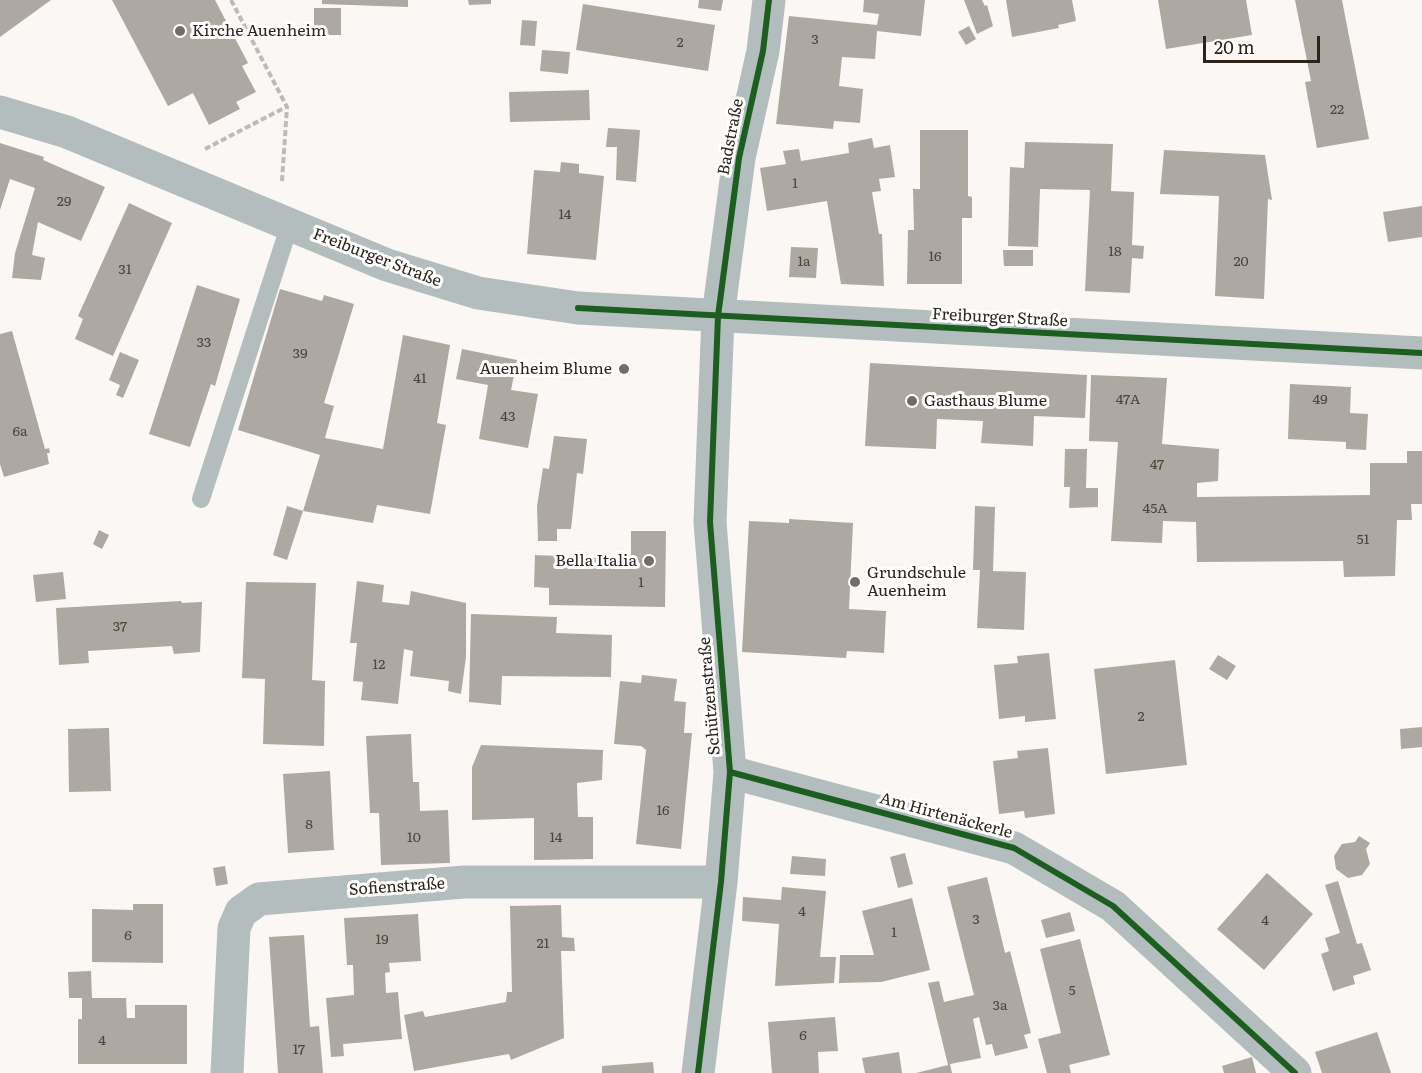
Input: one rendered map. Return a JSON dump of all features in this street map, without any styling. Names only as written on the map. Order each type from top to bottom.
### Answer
[{"type":"street","name":"Badstraße","points":[[718,316],[739,158],[763,51],[769,0]]},
{"type":"street","name":"Freiburger Straße","points":[[0,112],[67,132],[387,265],[478,293],[578,308],[1422,353]]},
{"type":"street","name":"Schützenstraße","points":[[698,1073],[721,882],[730,772],[710,522],[718,316]]},
{"type":"street","name":"Am Hirtenäckerle","points":[[730,772],[1014,848],[1113,906],[1295,1073]]},
{"type":"street","name":"Sofienstraße","points":[[227,1073],[234,928],[241,912],[259,899],[464,882],[721,882]]},
{"type":"lane","points":[[201,499],[290,224]]},
{"type":"path","points":[[231,0],[287,107],[281,196],[290,224]]},
{"type":"path","points":[[163,171],[287,107]]},
{"type":"building","points":[[0,0],[51,0],[0,37]]},
{"type":"building","name":"Kirche Auenheim","points":[[112,0],[215,0],[248,63],[242,66],[256,92],[236,102],[240,109],[209,125],[193,93],[168,106]]},
{"type":"building","points":[[322,0],[408,0],[408,7],[322,4]]},
{"type":"building","points":[[468,0],[491,0],[491,4],[469,5]]},
{"type":"building","points":[[699,0],[723,0],[721,11],[698,8]]},
{"type":"building","points":[[864,0],[925,0],[921,36],[877,31],[875,59],[842,57],[839,86],[863,89],[860,123],[834,121],[833,129],[776,124],[789,16],[877,25],[879,14],[863,12]]},
{"type":"building","points":[[964,0],[982,0],[985,6],[987,5],[993,26],[977,34]]},
{"type":"building","points":[[1006,0],[1072,0],[1076,21],[1058,25],[1059,28],[1012,37]]},
{"type":"building","points":[[1158,0],[1246,0],[1252,35],[1166,49]]},
{"type":"building","points":[[1295,0],[1342,0],[1369,139],[1317,148],[1305,82],[1311,81]]},
{"type":"building","points":[[583,4],[715,25],[708,71],[576,50]]},
{"type":"building","points":[[314,8],[341,8],[341,35],[314,35]]},
{"type":"building","points":[[522,20],[537,21],[535,46],[520,45]]},
{"type":"building","points":[[969,26],[976,39],[966,45],[958,32]]},
{"type":"building","points":[[542,50],[570,52],[568,74],[540,71]]},
{"type":"building","points":[[589,90],[590,120],[510,122],[509,92]]},
{"type":"building","points":[[608,128],[640,130],[636,182],[616,180],[617,147],[606,147]]},
{"type":"building","points":[[920,130],[968,130],[968,196],[972,197],[972,218],[962,218],[962,284],[907,284],[908,230],[914,230],[913,189],[920,189]]},
{"type":"building","points":[[872,138],[874,148],[890,145],[895,177],[879,179],[881,191],[872,192],[879,234],[882,234],[884,286],[841,284],[827,201],[767,211],[760,168],[786,164],[783,151],[799,149],[801,161],[849,153],[848,143]]},
{"type":"building","points":[[1025,142],[1113,144],[1111,191],[1134,192],[1132,245],[1144,246],[1143,259],[1132,258],[1130,293],[1085,291],[1090,190],[1040,189],[1038,247],[1008,246],[1010,167],[1024,168]]},
{"type":"building","points":[[0,143],[44,157],[43,160],[105,187],[81,241],[38,222],[32,255],[45,258],[41,280],[12,278],[15,253],[35,188],[10,179],[0,210]]},
{"type":"building","points":[[1164,150],[1265,155],[1272,200],[1268,199],[1264,299],[1215,296],[1219,196],[1160,194]]},
{"type":"building","points":[[561,162],[579,164],[579,173],[604,176],[596,260],[527,254],[534,170],[560,172]]},
{"type":"building","points":[[129,203],[172,223],[113,356],[75,339],[83,319],[78,316]]},
{"type":"building","points":[[1422,206],[1422,237],[1388,242],[1383,212]]},
{"type":"building","points":[[791,247],[818,248],[816,278],[789,277]]},
{"type":"building","points":[[1003,250],[1033,250],[1033,266],[1004,266]]},
{"type":"building","points":[[197,285],[240,299],[215,386],[211,384],[190,447],[149,434]]},
{"type":"building","points":[[280,289],[322,301],[324,295],[354,304],[324,403],[334,406],[325,438],[383,449],[403,335],[450,345],[437,423],[446,425],[430,514],[377,505],[373,523],[303,511],[320,455],[238,430]]},
{"type":"building","points":[[12,331],[45,449],[49,448],[50,453],[47,453],[49,464],[4,477],[0,464],[0,334]]},
{"type":"building","points":[[462,349],[517,360],[511,390],[538,394],[528,448],[479,439],[488,385],[456,379]]},
{"type":"building","points":[[120,352],[139,360],[123,398],[116,395],[120,385],[109,380]]},
{"type":"building","points":[[870,363],[1087,375],[1085,418],[1034,416],[1033,446],[981,443],[983,421],[937,419],[936,449],[865,446]]},
{"type":"building","points":[[1091,375],[1167,378],[1162,444],[1219,449],[1218,481],[1197,483],[1197,497],[1370,495],[1370,463],[1407,463],[1407,451],[1422,451],[1422,504],[1411,504],[1412,520],[1397,520],[1395,576],[1344,577],[1343,561],[1197,562],[1196,522],[1163,521],[1162,543],[1111,541],[1118,442],[1089,441]]},
{"type":"building","points":[[1290,384],[1351,387],[1350,413],[1368,414],[1366,450],[1346,449],[1346,442],[1288,439]]},
{"type":"building","points":[[554,436],[587,439],[583,474],[577,473],[571,529],[557,529],[557,541],[538,541],[537,506],[543,468],[549,469]]},
{"type":"building","points":[[1065,449],[1087,449],[1086,488],[1098,488],[1098,507],[1069,508],[1070,487],[1064,487]]},
{"type":"building","points":[[287,506],[303,511],[287,560],[273,555]]},
{"type":"building","points":[[975,506],[995,507],[993,571],[1026,572],[1024,630],[977,628],[980,570],[973,570]]},
{"type":"building","points":[[789,519],[853,523],[849,609],[886,611],[884,653],[847,651],[846,658],[742,652],[749,521],[789,523]]},
{"type":"building","points":[[99,530],[109,535],[102,549],[93,544]]},
{"type":"building","points":[[631,531],[666,531],[665,607],[549,605],[549,588],[534,587],[535,555],[631,559]]},
{"type":"building","points":[[63,572],[66,599],[36,602],[33,575]]},
{"type":"building","points":[[357,581],[384,585],[382,602],[409,605],[411,591],[466,603],[466,657],[461,694],[448,691],[449,681],[410,676],[413,651],[404,649],[398,704],[361,700],[363,682],[353,681],[357,643],[350,643]]},
{"type":"building","points":[[246,582],[316,583],[312,680],[325,681],[324,746],[263,744],[265,679],[242,678]]},
{"type":"building","points":[[181,601],[182,603],[202,602],[200,652],[174,654],[172,646],[88,651],[89,663],[59,665],[56,608]]},
{"type":"building","points":[[471,614],[557,617],[556,633],[612,635],[611,677],[502,676],[501,705],[469,702]]},
{"type":"building","points":[[1049,653],[1056,719],[1025,722],[1025,716],[999,719],[994,665],[1018,663],[1017,656]]},
{"type":"building","points":[[1218,655],[1236,666],[1227,680],[1209,669]]},
{"type":"building","points":[[1175,660],[1187,765],[1106,774],[1094,669]]},
{"type":"building","points":[[642,675],[677,679],[674,701],[686,702],[684,733],[692,733],[681,849],[636,844],[646,750],[641,746],[614,744],[620,681],[641,683]]},
{"type":"building","points":[[1422,727],[1422,747],[1401,749],[1400,729]]},
{"type":"building","points":[[109,728],[111,791],[69,792],[68,729]]},
{"type":"building","points":[[411,734],[413,782],[419,782],[420,811],[448,810],[450,863],[381,865],[379,813],[370,813],[366,736]]},
{"type":"building","points":[[481,745],[603,750],[602,780],[577,783],[578,817],[593,817],[593,859],[534,860],[534,818],[472,820],[472,767]]},
{"type":"building","points":[[1048,748],[1055,814],[1025,818],[1024,811],[999,814],[993,761],[1018,758],[1017,751]]},
{"type":"building","points":[[330,771],[334,850],[288,853],[283,774]]},
{"type":"building","points":[[1359,836],[1370,843],[1366,849],[1370,864],[1362,875],[1348,878],[1336,869],[1334,856],[1342,844],[1355,842]]},
{"type":"building","points":[[905,853],[913,884],[898,888],[890,857]]},
{"type":"building","points":[[792,856],[826,859],[825,876],[790,874]]},
{"type":"building","points":[[225,866],[228,884],[216,886],[213,868]]},
{"type":"building","points":[[1267,873],[1313,914],[1264,970],[1217,929]]},
{"type":"building","points":[[987,877],[1005,953],[1010,951],[1031,1033],[1024,1035],[1028,1048],[995,1056],[992,1044],[986,1045],[979,1017],[973,1019],[981,1058],[950,1064],[952,1073],[916,1073],[948,1065],[928,983],[939,981],[944,1002],[974,995],[947,887]]},
{"type":"building","points":[[1338,881],[1357,944],[1362,943],[1371,970],[1353,976],[1355,984],[1333,991],[1321,954],[1329,951],[1325,938],[1340,933],[1325,885]]},
{"type":"building","points":[[782,887],[826,891],[820,957],[836,957],[834,983],[775,986],[779,924],[742,921],[743,897],[781,900]]},
{"type":"building","points":[[912,898],[930,970],[881,982],[839,983],[840,955],[874,955],[862,911]]},
{"type":"building","points":[[133,904],[163,904],[163,963],[92,962],[92,909],[133,910]]},
{"type":"building","points":[[561,905],[562,937],[574,938],[575,951],[561,951],[564,1038],[511,1060],[509,1054],[414,1071],[404,1015],[423,1011],[425,1017],[506,1002],[507,992],[512,992],[510,906]]},
{"type":"building","points":[[1070,912],[1075,931],[1046,938],[1041,920]]},
{"type":"building","points":[[418,914],[421,961],[389,963],[390,972],[385,973],[386,993],[398,992],[402,1039],[343,1044],[344,1056],[331,1057],[326,998],[354,995],[353,965],[347,965],[344,918]]},
{"type":"building","points":[[304,935],[310,1027],[319,1026],[323,1073],[278,1073],[269,937]]},
{"type":"building","points":[[1080,939],[1110,1055],[1069,1065],[1071,1073],[1047,1073],[1038,1039],[1061,1033],[1040,949]]},
{"type":"building","points":[[91,971],[92,998],[126,998],[127,1018],[135,1018],[135,1005],[187,1005],[187,1064],[78,1064],[78,1019],[82,1019],[82,998],[69,998],[68,972]]},
{"type":"building","points":[[835,1017],[838,1051],[818,1052],[819,1073],[772,1073],[768,1022]]},
{"type":"building","points":[[1377,1032],[1391,1073],[1322,1073],[1315,1052]]},
{"type":"building","points":[[899,1052],[902,1073],[865,1073],[862,1058]]},
{"type":"building","points":[[1252,1057],[1256,1073],[1224,1073],[1222,1066]]},
{"type":"building","points":[[653,1062],[654,1073],[602,1073],[602,1066]]},
{"type":"cycle path","points":[[698,1073],[721,882],[730,772],[710,522],[718,316],[739,158],[763,51],[769,0]]},
{"type":"cycle path","points":[[578,308],[1422,353]]},
{"type":"cycle path","points":[[730,772],[1014,848],[1113,906],[1295,1073]]},
{"type":"place","name":"Kirche Auenheim","points":[[180,31]]},
{"type":"place","name":"Auenheim Blume","points":[[624,369]]},
{"type":"place","name":"Gasthaus Blume","points":[[912,401]]},
{"type":"place","name":"Bella Italia","points":[[649,561]]},
{"type":"place","name":"Grundschule Auenheim","points":[[855,582]]}]
